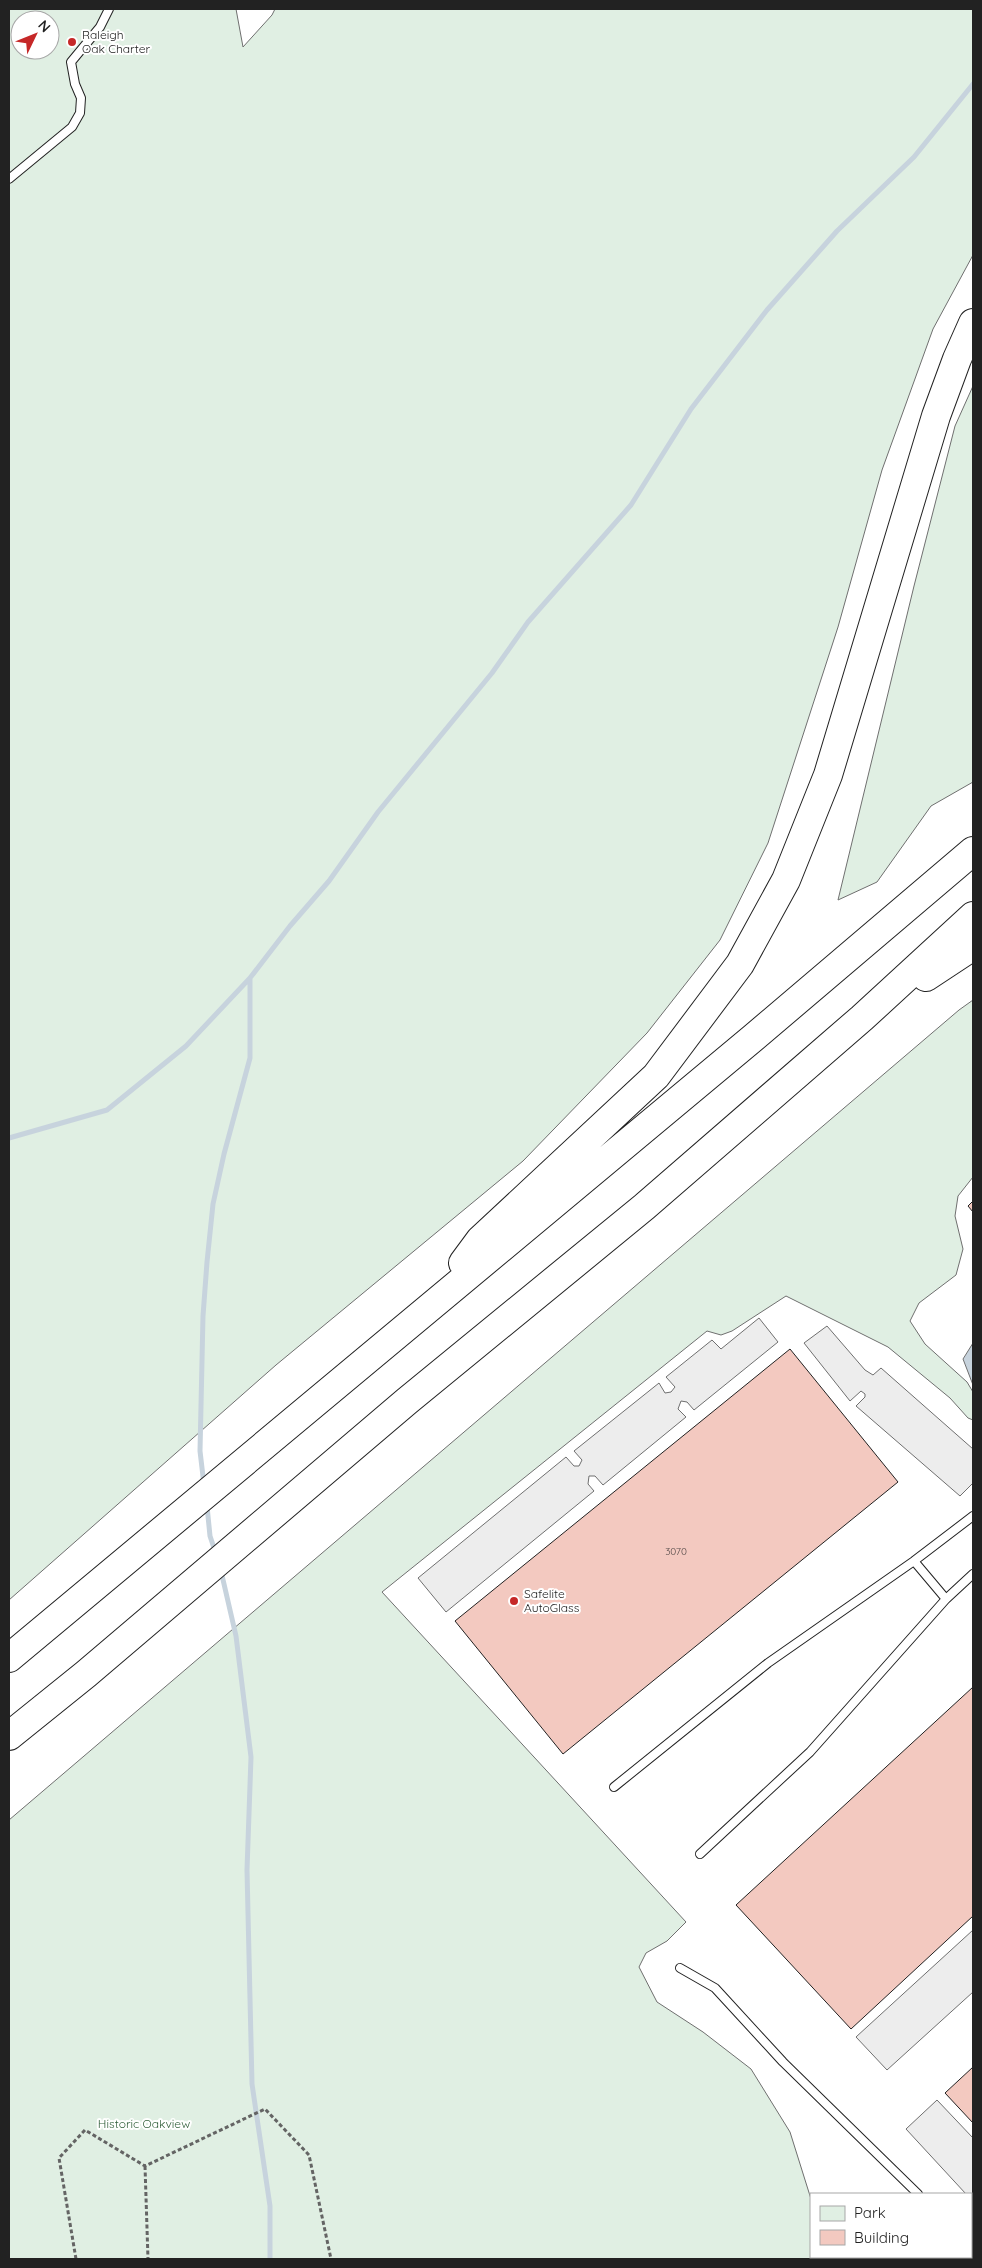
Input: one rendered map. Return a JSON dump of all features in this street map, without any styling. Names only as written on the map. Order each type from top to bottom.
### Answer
[{"type":"highway","points":[[434,1302],[480,1240],[656,1076],[740,964],[786,880],[828,775],[936,416],[956,359],[973,323]]},
{"type":"highway","points":[[9,1658],[745,1044],[973,851]]},
{"type":"highway","points":[[9,1736],[408,1401],[644,1208],[862,1018],[973,916]]},
{"type":"highway","points":[[862,1018],[973,946]]},
{"type":"lane","points":[[9,179],[72,127],[80,113],[81,98],[74,84],[70,62],[100,28],[109,9]]},
{"type":"lane","points":[[614,1787],[768,1663],[914,1561],[973,1516]]},
{"type":"lane","points":[[914,1561],[946,1599]]},
{"type":"lane","points":[[700,1854],[810,1752],[946,1599],[973,1574]]},
{"type":"lane","points":[[680,1968],[715,1988],[783,2062],[917,2193]]},
{"type":"path","points":[[145,2166],[265,2109],[309,2155],[331,2259]]},
{"type":"path","points":[[76,2259],[59,2158],[85,2130],[145,2166]]},
{"type":"path","points":[[145,2166],[148,2259]]},
{"type":"green space","points":[[9,9],[236,9],[243,47],[272,15],[275,9],[973,9],[973,255],[933,329],[882,470],[838,627],[768,843],[720,940],[647,1033],[523,1161],[276,1365],[9,1600]]},
{"type":"green space","points":[[973,386],[973,782],[931,806],[877,882],[838,900],[955,426]]},
{"type":"green space","name":"Historic Oakview","points":[[973,1000],[973,1177],[958,1196],[955,1216],[963,1249],[956,1275],[919,1303],[910,1321],[925,1344],[967,1382],[973,1392],[973,1420],[968,1418],[950,1398],[888,1347],[786,1296],[732,1331],[721,1335],[707,1331],[382,1592],[686,1922],[667,1941],[646,1953],[639,1967],[657,2002],[703,2032],[751,2069],[790,2132],[810,2196],[810,2258],[819,2258],[9,2259],[9,1820]]},
{"type":"shaded area","points":[[759,1318],[778,1342],[694,1410],[687,1402],[681,1401],[678,1409],[686,1417],[603,1485],[595,1476],[589,1476],[588,1484],[594,1491],[446,1612],[418,1578],[566,1457],[574,1466],[579,1466],[582,1460],[574,1451],[659,1383],[665,1393],[671,1392],[675,1387],[666,1377],[712,1340],[721,1349]]},
{"type":"shaded area","points":[[827,1326],[865,1370],[873,1375],[881,1368],[973,1449],[973,1483],[960,1496],[856,1406],[865,1397],[865,1394],[861,1391],[850,1401],[804,1343]]},
{"type":"shaded area","points":[[973,1343],[973,1385],[963,1359]]},
{"type":"shaded area","points":[[973,1930],[973,1992],[887,2070],[856,2037]]},
{"type":"shaded area","points":[[937,2100],[973,2138],[973,2202],[972,2193],[965,2193],[906,2129]]},
{"type":"building","points":[[973,1201],[973,1212],[968,1206]]},
{"type":"building","points":[[790,1349],[898,1482],[563,1754],[455,1621]]},
{"type":"building","points":[[973,1687],[973,1916],[851,2029],[736,1905]]},
{"type":"building","points":[[973,2067],[973,2123],[945,2093]]},
{"type":"waterway","points":[[9,1138],[107,1110],[186,1046],[250,978],[290,926],[329,881],[378,812],[492,673],[528,622],[631,505],[691,409],[767,310],[837,231],[914,157],[973,84]]},
{"type":"waterway","points":[[204,1485],[200,1451],[203,1316],[207,1262],[213,1204],[224,1154],[250,1058],[250,978]]},
{"type":"waterway","points":[[207,1506],[210,1536],[216,1554]]},
{"type":"waterway","points":[[221,1571],[236,1636],[251,1757],[247,1870],[252,2084],[270,2206],[270,2259]]},
{"type":"place","name":"Raleigh Oak Charter","points":[[72,42]]},
{"type":"place","name":"Safelite AutoGlass","points":[[514,1601]]}]
